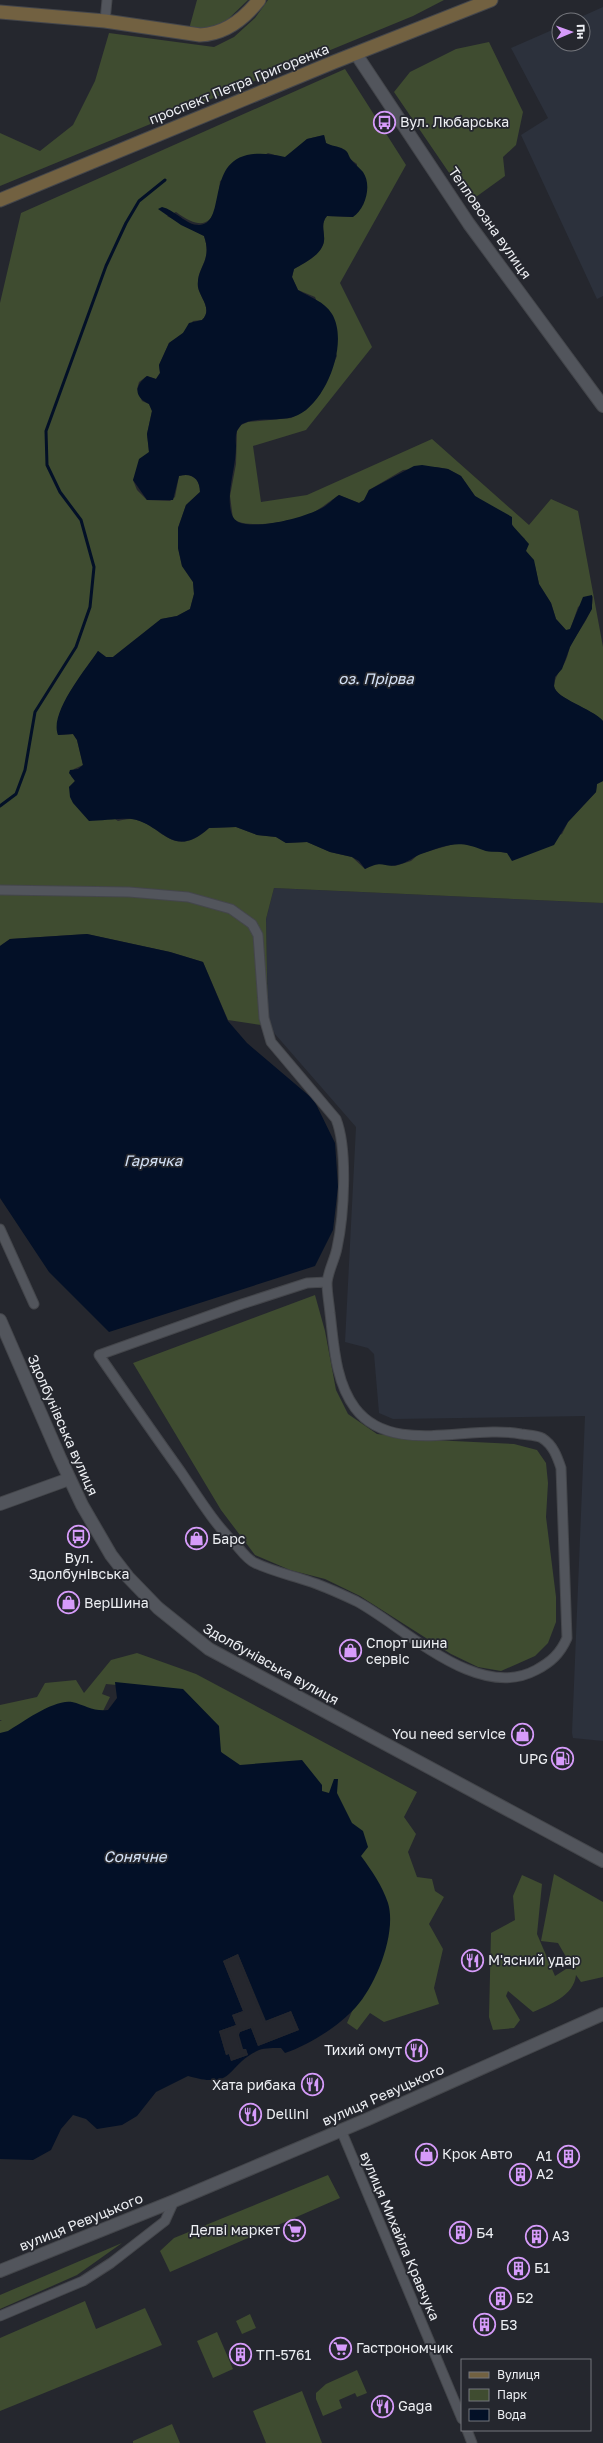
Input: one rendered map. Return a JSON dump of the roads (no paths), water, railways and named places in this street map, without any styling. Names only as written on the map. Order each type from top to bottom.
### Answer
[{"type":"main road","points":[[0,12],[105,21],[180,33],[214,35],[226,30],[238,21],[259,0]]},
{"type":"main road","name":"проспект Петра Григоренка","points":[[0,200],[491,0]]},
{"type":"street","points":[[105,21],[107,0]]},
{"type":"street","name":"Тепловозна вулиця","points":[[356,54],[469,224],[603,406]]},
{"type":"street","points":[[0,890],[129,892],[188,897],[231,909],[252,924],[258,935],[264,1018],[271,1042],[336,1119],[341,1132],[344,1174],[338,1248],[327,1282],[335,1360],[347,1395],[370,1424],[384,1431],[404,1436],[494,1430],[516,1432],[541,1437],[554,1449],[561,1468],[567,1638],[561,1651],[550,1663],[530,1673],[515,1677],[488,1676],[466,1669],[432,1652],[390,1621],[356,1601],[310,1581],[254,1562],[235,1545],[203,1505],[99,1356],[242,1304],[307,1283],[327,1282]]},
{"type":"street","points":[[0,1229],[34,1304]]},
{"type":"street","name":"Здолбунівська вулиця","points":[[0,1320],[69,1478],[110,1555],[128,1577],[158,1608],[209,1649],[603,1861]]},
{"type":"street","points":[[0,1504],[69,1478]]},
{"type":"street","name":"вулиця Ревуцького","points":[[0,2271],[174,2201],[341,2130],[603,2014]]},
{"type":"street","name":"вулиця Михайла Кравчука","points":[[341,2130],[461,2417]]},
{"type":"street","points":[[0,2316],[83,2281],[111,2263],[165,2222],[174,2201]]},
{"type":"street","points":[[467,2431],[472,2443]]},
{"type":"water","name":"оз. Прірва","points":[[324,135],[326,143],[341,148],[347,152],[351,160],[363,172],[367,183],[366,196],[358,213],[353,217],[327,216],[323,225],[323,246],[312,258],[294,269],[292,277],[298,290],[321,303],[332,314],[337,326],[338,340],[336,355],[326,384],[318,397],[308,408],[298,415],[284,419],[254,420],[242,424],[238,428],[236,435],[236,454],[230,491],[231,513],[234,519],[238,522],[246,524],[256,525],[280,522],[314,512],[324,507],[339,495],[359,503],[364,500],[369,490],[414,466],[422,465],[448,469],[461,476],[475,496],[512,517],[512,525],[529,544],[526,551],[534,560],[539,584],[551,603],[556,619],[566,630],[570,629],[583,597],[592,595],[592,609],[570,647],[562,669],[555,677],[554,686],[556,691],[561,695],[598,716],[603,721],[603,781],[597,784],[596,792],[568,822],[554,845],[512,861],[507,853],[486,851],[467,845],[454,844],[420,854],[401,864],[392,866],[380,864],[365,869],[359,861],[352,857],[330,852],[307,842],[286,843],[276,837],[257,835],[236,827],[209,828],[196,837],[186,841],[177,841],[168,838],[143,822],[132,819],[89,821],[73,803],[70,797],[69,787],[75,781],[69,773],[70,770],[78,769],[83,765],[77,740],[73,734],[58,735],[57,726],[59,715],[70,692],[98,651],[106,657],[113,657],[161,619],[177,616],[190,609],[194,594],[193,582],[182,566],[178,548],[178,528],[186,505],[200,492],[199,483],[191,476],[179,476],[173,500],[147,500],[133,480],[139,459],[149,452],[147,434],[152,411],[149,404],[138,395],[138,387],[147,376],[156,379],[160,373],[159,365],[169,343],[183,333],[189,323],[202,320],[206,312],[205,304],[198,287],[199,274],[207,252],[204,236],[181,225],[158,209],[162,207],[172,211],[190,223],[200,225],[209,220],[214,210],[221,182],[227,168],[238,158],[257,154],[285,157],[307,139]]},
{"type":"water","name":"Гарячка","points":[[87,934],[170,952],[203,962],[228,1021],[247,1043],[314,1100],[335,1143],[338,1187],[333,1230],[315,1266],[109,1332],[49,1272],[0,1198],[0,946],[10,939]]},
{"type":"water","name":"Сонячне","points":[[115,1682],[183,1689],[219,1726],[221,1752],[240,1765],[302,1760],[322,1785],[322,1791],[329,1793],[334,1779],[338,1779],[337,1793],[352,1823],[363,1831],[368,1847],[361,1856],[380,1884],[386,1896],[390,1915],[390,1929],[387,1943],[383,1958],[371,1986],[356,2007],[341,2021],[314,2040],[285,2053],[281,2048],[267,2048],[259,2050],[240,2062],[223,2078],[204,2080],[188,2076],[156,2092],[137,2116],[122,2125],[97,2129],[86,2119],[73,2115],[61,2129],[51,2150],[33,2160],[0,2159],[0,1733],[8,1731],[48,1707],[57,1704],[72,1702],[94,1709],[108,1710],[117,1698]],"holes":[[[238,1954],[266,2021],[291,2011],[299,2030],[258,2046],[251,2028],[240,2032],[238,2035],[243,2050],[246,2049],[248,2055],[231,2061],[229,2054],[226,2055],[219,2031],[236,2025],[232,2015],[243,2011],[223,1961]]]},
{"type":"waterway","points":[[0,806],[16,794],[25,770],[35,712],[76,647],[90,607],[94,567],[81,520],[60,492],[47,465],[46,431],[106,266],[126,223],[139,201],[165,180]]},
{"type":"place","name":"Вул. Любарська","points":[[384,122]]},
{"type":"place","name":"Вул. Здолбунівська","points":[[79,1536]]},
{"type":"place","name":"Барс","points":[[196,1539]]},
{"type":"place","name":"ВерШина","points":[[69,1603]]},
{"type":"place","name":"Спорт шина сервіс","points":[[350,1651]]},
{"type":"place","name":"You need service","points":[[522,1734]]},
{"type":"place","name":"UPG","points":[[563,1759]]},
{"type":"place","name":"М'ясний удар","points":[[473,1960]]},
{"type":"place","name":"Тихий омут","points":[[417,2050]]},
{"type":"place","name":"Хата рибака","points":[[312,2085]]},
{"type":"place","name":"Dellini","points":[[251,2114]]},
{"type":"place","name":"Крок Авто","points":[[426,2154]]},
{"type":"place","name":"А1","points":[[568,2156]]},
{"type":"place","name":"А2","points":[[521,2174]]},
{"type":"place","name":"Делві маркет","points":[[295,2230]]},
{"type":"place","name":"Б4","points":[[460,2233]]},
{"type":"place","name":"А3","points":[[537,2236]]},
{"type":"place","name":"Б1","points":[[518,2268]]},
{"type":"place","name":"Б2","points":[[500,2298]]},
{"type":"place","name":"Б3","points":[[485,2325]]},
{"type":"place","name":"Гастрономчик","points":[[340,2348]]},
{"type":"place","name":"ТП-5761","points":[[240,2355]]},
{"type":"place","name":"Gaga","points":[[383,2406]]}]
